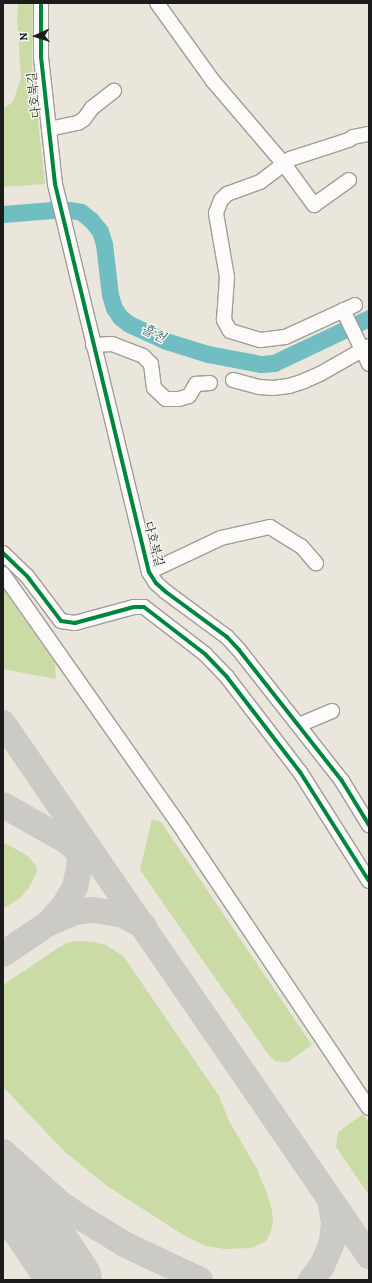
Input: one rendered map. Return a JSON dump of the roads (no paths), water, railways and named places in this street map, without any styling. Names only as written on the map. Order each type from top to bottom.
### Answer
[{"type":"street","name":"다호북길","points":[[41,3],[41,57],[55,184],[149,572],[156,583],[166,592],[227,637],[342,781],[369,825]]},
{"type":"street","points":[[157,3],[213,81],[284,164],[314,205],[349,180]]},
{"type":"street","points":[[49,129],[78,123],[84,119],[92,108],[114,91]]},
{"type":"street","points":[[369,134],[353,137],[349,140],[290,159],[260,182],[227,194],[218,206],[216,213],[227,277],[224,314],[226,326],[230,331],[253,339],[277,339],[285,337],[349,308],[366,348],[369,364]]},
{"type":"street","points":[[93,345],[112,344],[143,356],[151,364],[154,388],[166,399],[179,399],[190,396],[196,384],[210,383]]},
{"type":"street","points":[[233,380],[259,387],[273,388],[289,386],[320,374],[366,348]]},
{"type":"street","points":[[149,572],[221,538],[270,527],[302,546],[316,563]]},
{"type":"street","points":[[3,553],[27,576],[62,622],[75,623],[134,607],[144,607],[205,654],[227,677],[300,772],[369,881]]},
{"type":"street","points":[[3,574],[184,832],[369,1108]]},
{"type":"street","points":[[298,724],[332,711]]},
{"type":"waterway","name":"흘천","points":[[3,214],[52,210],[70,210],[81,212],[91,220],[100,231],[104,244],[110,295],[114,308],[120,317],[129,324],[166,341],[208,354],[261,364],[274,363],[369,318]]}]
